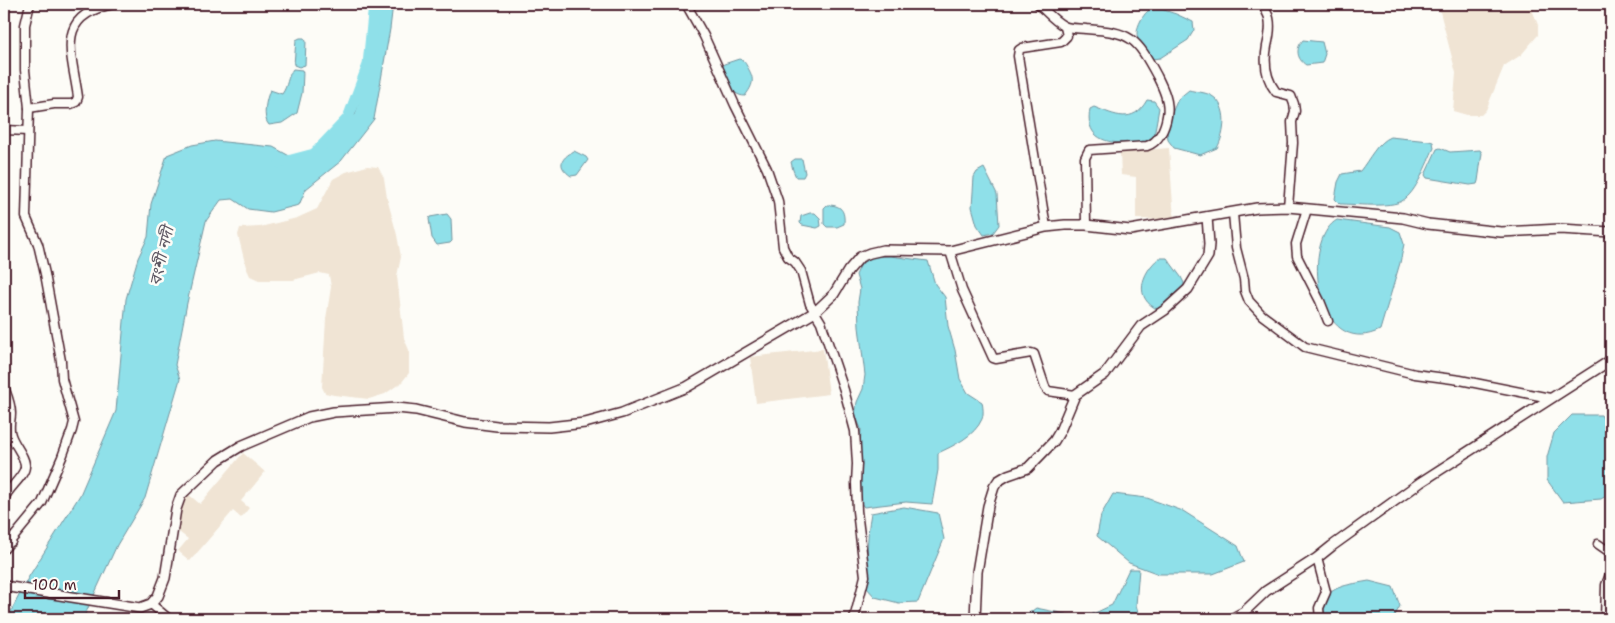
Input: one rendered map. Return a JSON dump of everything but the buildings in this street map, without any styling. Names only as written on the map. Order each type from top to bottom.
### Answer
[{"type":"street","points":[[4,549],[42,503],[62,457],[74,422],[62,379],[61,361],[38,244],[26,217],[29,108],[25,70],[25,25],[30,4]]},
{"type":"street","points":[[29,108],[76,102],[78,97],[70,39],[74,25],[82,16],[106,5],[113,4]]},
{"type":"street","points":[[686,4],[704,36],[735,105],[767,169],[778,201],[783,247],[788,257],[795,262],[801,271],[810,304],[821,322],[842,382],[855,430],[857,511],[866,576],[854,619]]},
{"type":"street","points":[[1038,4],[1065,27],[1109,31],[1128,37],[1136,43],[1162,87],[1169,107],[1164,127],[1153,144],[1089,150],[1085,158],[1086,224]]},
{"type":"street","points":[[1264,4],[1264,9],[1269,18],[1269,39],[1266,58],[1269,82],[1280,95],[1291,96],[1294,104],[1288,207]]},
{"type":"street","points":[[1046,227],[1018,56],[1019,50],[1022,48],[1064,40],[1067,36],[1065,27]]},
{"type":"street","points":[[4,130],[28,131]]},
{"type":"street","points":[[4,586],[140,608],[151,604],[158,596],[166,578],[176,509],[181,495],[218,460],[241,446],[309,417],[334,412],[397,408],[416,410],[465,422],[497,426],[549,427],[585,423],[622,413],[687,387],[815,312],[834,294],[848,271],[860,257],[883,250],[950,251],[1065,224],[1086,224],[1130,230],[1257,208],[1288,207],[1403,218],[1428,224],[1500,232],[1560,229],[1611,232]]},
{"type":"street","points":[[1307,209],[1296,244],[1297,256],[1328,321]]},
{"type":"street","points":[[1233,213],[1236,248],[1244,278],[1245,291],[1249,300],[1262,315],[1305,347],[1415,374],[1460,380],[1550,398]]},
{"type":"street","points":[[975,619],[976,572],[988,506],[994,487],[998,481],[1008,475],[1028,468],[1060,431],[1075,394],[1105,374],[1141,326],[1165,310],[1188,289],[1208,256],[1207,217]]},
{"type":"street","points":[[950,251],[962,290],[993,358],[1034,354],[1048,391],[1075,394]]},
{"type":"street","points":[[1231,619],[1244,612],[1266,591],[1317,558],[1422,482],[1611,360]]},
{"type":"street","points":[[4,386],[11,412],[9,427],[11,437],[24,461],[25,467],[22,474],[6,493],[4,499]]},
{"type":"street","points":[[4,529],[11,542]]},
{"type":"street","points":[[1598,544],[1611,554]]},
{"type":"street","points":[[1317,558],[1326,592],[1320,608],[1320,619]]},
{"type":"street","points":[[1605,619],[1606,585],[1611,572]]},
{"type":"street","points":[[151,604],[169,619]]},
{"type":"shaded area","points":[[1438,4],[1536,4],[1533,12],[1538,25],[1538,35],[1521,55],[1504,66],[1486,110],[1481,115],[1467,115],[1453,111],[1456,73]]},
{"type":"shaded area","points":[[1169,148],[1174,220],[1136,219],[1136,177],[1121,175],[1120,152]]},
{"type":"shaded area","points":[[367,166],[378,167],[384,178],[401,257],[397,276],[404,338],[409,350],[409,373],[402,382],[385,394],[369,399],[325,393],[322,387],[326,319],[331,287],[329,275],[320,273],[293,280],[259,280],[250,276],[238,235],[240,228],[260,227],[297,218],[317,209],[333,179],[346,172]]},
{"type":"shaded area","points":[[823,349],[829,394],[756,403],[750,357]]},
{"type":"shaded area","points":[[243,453],[265,472],[241,501],[249,508],[241,518],[233,511],[190,561],[178,551],[188,539],[175,529],[180,505],[188,494],[200,504]]},
{"type":"water","points":[[375,4],[393,4],[374,119],[341,161],[306,189],[299,205],[271,212],[248,209],[233,199],[221,200],[206,221],[175,365],[180,379],[145,498],[117,545],[83,619],[7,619],[28,578],[80,495],[116,411],[126,299],[138,258],[148,237],[151,204],[167,155],[192,145],[215,141],[273,147],[295,159],[325,144],[355,115],[371,59]]},
{"type":"water","points":[[1155,7],[1193,22],[1194,30],[1188,40],[1160,58],[1152,59],[1141,46],[1137,32],[1144,15]]},
{"type":"water","points":[[304,38],[306,41],[305,65],[299,67],[294,65],[296,40]]},
{"type":"water","points":[[1303,40],[1322,42],[1325,54],[1322,63],[1306,65],[1301,60],[1298,50]]},
{"type":"water","points":[[739,59],[745,63],[752,79],[745,96],[733,90],[723,66]]},
{"type":"water","points":[[293,69],[302,70],[303,73],[302,93],[297,113],[282,123],[269,125],[265,113],[270,90],[282,94]]},
{"type":"water","points":[[1189,90],[1212,96],[1221,106],[1223,113],[1222,135],[1217,148],[1200,155],[1174,148],[1168,140],[1167,128],[1171,115],[1178,99]]},
{"type":"water","points":[[1147,100],[1154,101],[1159,108],[1154,136],[1148,140],[1139,143],[1116,143],[1102,139],[1093,131],[1089,118],[1090,109],[1094,107],[1116,115],[1130,115],[1142,108]]},
{"type":"water","points":[[1390,137],[1433,142],[1434,148],[1421,177],[1412,191],[1402,201],[1397,203],[1372,205],[1340,204],[1335,199],[1338,182],[1342,174],[1360,171],[1377,147]]},
{"type":"water","points":[[1440,148],[1450,152],[1480,150],[1482,153],[1477,184],[1470,185],[1427,178],[1425,175],[1437,149]]},
{"type":"water","points":[[574,151],[588,160],[577,175],[571,176],[564,169],[562,163]]},
{"type":"water","points":[[795,159],[802,159],[805,173],[803,177],[796,177],[791,162]]},
{"type":"water","points":[[984,168],[997,194],[999,225],[993,233],[984,235],[977,225],[972,207],[974,177],[977,172]]},
{"type":"water","points":[[827,205],[836,206],[841,209],[844,215],[844,224],[837,227],[827,227],[824,224],[824,208]]},
{"type":"water","points":[[815,213],[820,218],[821,226],[817,228],[800,223],[801,216]]},
{"type":"water","points":[[447,214],[451,219],[452,241],[437,245],[432,238],[429,219],[430,217]]},
{"type":"water","points":[[1337,220],[1390,227],[1400,232],[1404,244],[1380,330],[1358,335],[1341,329],[1329,314],[1321,294],[1317,272],[1319,250],[1326,232]]},
{"type":"water","points":[[890,256],[928,261],[935,284],[945,297],[948,326],[955,350],[960,379],[968,393],[982,402],[983,415],[974,431],[957,444],[938,453],[938,470],[932,504],[906,502],[864,507],[860,502],[858,485],[861,429],[855,414],[857,402],[863,389],[865,375],[859,327],[858,302],[860,289],[856,275],[861,264],[871,257]]},
{"type":"water","points":[[1159,258],[1167,258],[1184,283],[1183,290],[1159,310],[1145,299],[1142,286],[1148,271]]},
{"type":"water","points":[[1572,415],[1601,415],[1611,432],[1611,493],[1601,499],[1563,502],[1547,480],[1547,457],[1554,433]]},
{"type":"water","points":[[1113,494],[1147,498],[1183,511],[1238,546],[1244,562],[1213,574],[1159,574],[1129,563],[1097,536],[1101,515]]},
{"type":"water","points":[[904,507],[938,513],[944,539],[918,602],[899,603],[875,597],[866,587],[868,541],[871,513]]},
{"type":"water","points":[[1129,569],[1139,569],[1136,605],[1140,619],[1021,619],[1036,608],[1075,616],[1093,614],[1112,605]]},
{"type":"water","points":[[1369,581],[1393,587],[1400,606],[1393,619],[1321,619],[1322,608],[1329,594],[1350,584]]},
{"type":"waterway","name":"বংশী নদী","points":[[280,163],[314,154],[348,118],[368,65],[374,4]]}]
